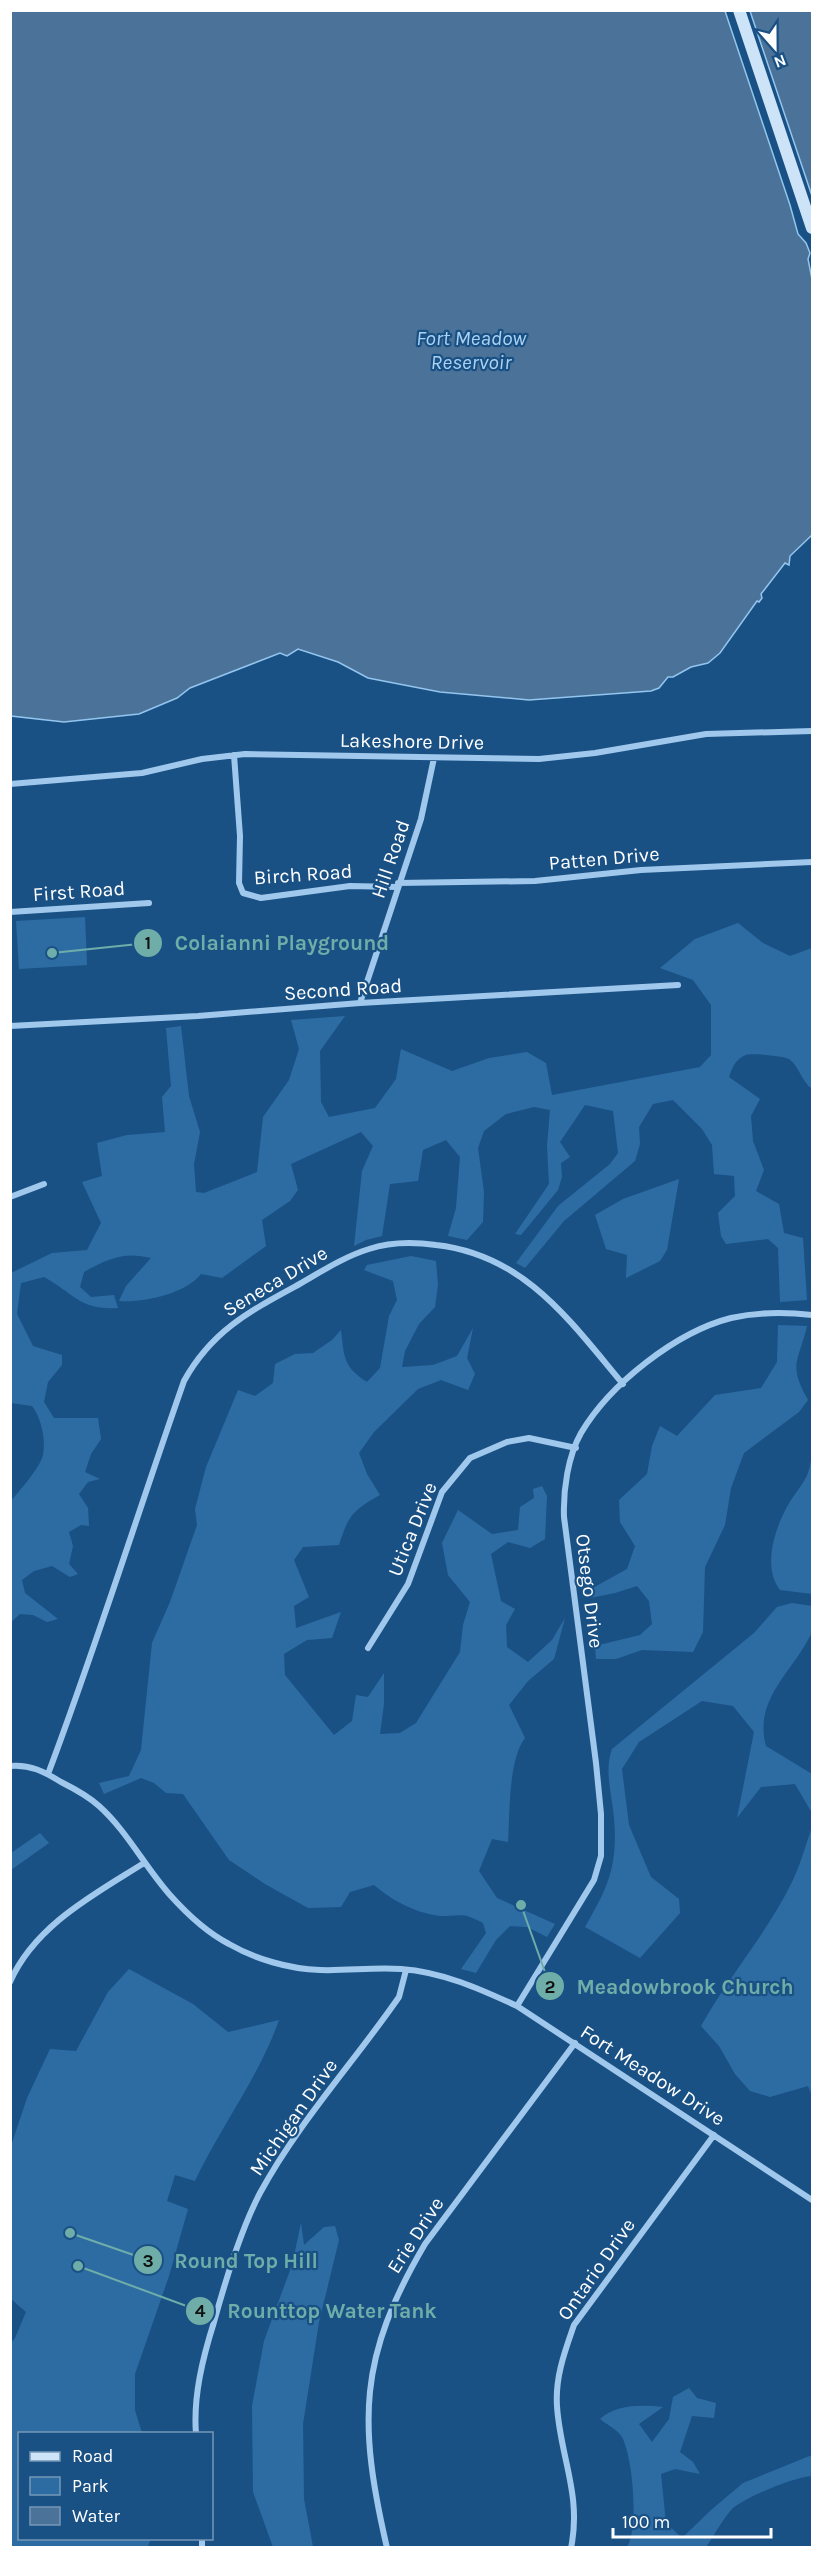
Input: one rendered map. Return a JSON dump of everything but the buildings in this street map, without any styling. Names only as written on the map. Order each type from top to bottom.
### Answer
[{"type":"street","points":[[739,10],[813,228]]},
{"type":"street","name":"Lakeshore Drive","points":[[10,784],[142,773],[202,759],[234,755],[556,758],[706,734],[813,731]]},
{"type":"street","name":"Birch Road","points":[[234,755],[240,836],[239,883],[243,893],[261,898],[350,886],[398,885]]},
{"type":"street","name":"Hill Road","points":[[360,1003],[425,804],[434,758]]},
{"type":"street","name":"Patten Drive","points":[[398,885],[535,881],[641,870],[813,862]]},
{"type":"street","name":"First Road","points":[[10,912],[149,903]]},
{"type":"street","name":"Second Road","points":[[10,1026],[198,1016],[360,1003],[678,986]]},
{"type":"street","points":[[10,1197],[44,1184]]},
{"type":"street","name":"Seneca Drive","points":[[48,1774],[81,1687],[124,1551],[183,1381],[196,1358],[227,1328],[248,1313],[338,1262],[369,1249],[415,1242],[464,1249],[510,1269],[551,1299],[623,1384]]},
{"type":"street","name":"Otsego Drive","points":[[517,2006],[594,1880],[601,1856],[601,1814],[596,1763],[563,1496],[580,1434],[592,1417],[623,1384],[675,1343],[731,1318],[766,1313],[813,1316]]},
{"type":"street","name":"Utica Drive","points":[[368,1648],[408,1584],[442,1492],[470,1458],[507,1442],[529,1438],[576,1448]]},
{"type":"street","name":"Fort Meadow Drive","points":[[10,1766],[31,1767],[48,1774],[100,1807],[169,1895],[207,1931],[230,1945],[276,1963],[321,1970],[406,1970],[451,1978],[517,2006],[813,2200]]},
{"type":"street","points":[[10,1982],[35,1943],[53,1926],[82,1902],[144,1863]]},
{"type":"street","name":"Michigan Drive","points":[[196,2432],[199,2386],[205,2352],[218,2306],[259,2195],[282,2157],[399,1997],[406,1970]]},
{"type":"street","name":"Erie Drive","points":[[387,2547],[372,2475],[368,2436],[370,2378],[388,2313],[424,2244],[574,2043]]},
{"type":"street","name":"Ontario Drive","points":[[571,2547],[574,2520],[572,2481],[556,2403],[562,2360],[574,2325],[714,2135]]},
{"type":"green space","points":[[85,917],[87,965],[19,969],[16,921]]},
{"type":"green space","points":[[738,923],[763,943],[790,956],[812,948],[812,1089],[793,1062],[775,1056],[749,1054],[743,1056],[735,1064],[729,1077],[760,1099],[751,1116],[753,1141],[764,1170],[756,1191],[779,1204],[784,1233],[803,1238],[807,1300],[780,1302],[778,1248],[768,1239],[726,1244],[721,1236],[718,1213],[735,1196],[734,1176],[714,1174],[712,1145],[702,1129],[673,1100],[653,1104],[639,1127],[640,1144],[635,1161],[564,1221],[525,1268],[516,1263],[558,1206],[610,1164],[618,1153],[613,1111],[585,1105],[560,1142],[570,1157],[561,1163],[562,1177],[558,1190],[521,1235],[515,1234],[549,1184],[547,1146],[550,1110],[534,1107],[506,1114],[484,1131],[478,1148],[484,1192],[483,1222],[467,1240],[448,1236],[456,1208],[460,1157],[446,1140],[423,1150],[418,1181],[390,1184],[382,1236],[354,1246],[362,1171],[373,1146],[361,1132],[291,1164],[298,1190],[290,1201],[262,1220],[266,1246],[222,1278],[201,1274],[185,1287],[163,1296],[119,1301],[126,1286],[151,1258],[124,1256],[100,1263],[84,1272],[80,1287],[91,1297],[114,1295],[118,1308],[86,1304],[44,1277],[21,1283],[17,1314],[33,1346],[62,1355],[62,1365],[48,1382],[44,1402],[54,1418],[98,1418],[101,1439],[91,1454],[85,1472],[100,1479],[88,1482],[79,1494],[88,1508],[89,1526],[81,1525],[69,1532],[73,1546],[69,1564],[78,1574],[70,1577],[52,1566],[34,1571],[22,1580],[25,1593],[58,1619],[47,1622],[33,1615],[20,1614],[11,1622],[11,1501],[38,1466],[43,1455],[44,1442],[40,1422],[32,1406],[11,1403],[11,1273],[52,1253],[87,1250],[101,1223],[82,1182],[102,1176],[97,1143],[127,1135],[165,1132],[162,1097],[171,1086],[166,1028],[181,1026],[189,1096],[200,1132],[194,1164],[196,1192],[204,1193],[257,1172],[263,1117],[289,1080],[299,1049],[291,1020],[345,1016],[320,1051],[321,1102],[329,1117],[375,1108],[396,1079],[401,1049],[452,1071],[489,1058],[527,1052],[546,1063],[552,1095],[700,1067],[711,1055],[711,1005],[693,980],[660,968],[695,939]]},
{"type":"green space","points":[[679,1179],[667,1250],[660,1261],[626,1278],[627,1255],[606,1249],[595,1215],[623,1199]]},
{"type":"green space","points":[[411,1256],[436,1261],[438,1285],[435,1307],[419,1324],[405,1351],[402,1367],[433,1365],[457,1356],[473,1328],[467,1358],[475,1374],[468,1390],[441,1380],[418,1389],[374,1432],[359,1453],[367,1474],[380,1495],[363,1505],[353,1515],[345,1527],[339,1545],[303,1547],[294,1560],[309,1597],[294,1606],[296,1628],[341,1612],[332,1638],[307,1640],[284,1654],[285,1675],[334,1735],[352,1721],[356,1695],[368,1697],[384,1673],[384,1704],[380,1734],[400,1733],[416,1723],[460,1652],[463,1625],[470,1602],[448,1575],[442,1543],[458,1510],[492,1534],[518,1530],[520,1507],[534,1498],[533,1489],[542,1486],[547,1496],[545,1539],[530,1548],[508,1542],[491,1554],[501,1601],[515,1609],[506,1625],[507,1647],[528,1662],[552,1640],[565,1618],[554,1659],[528,1681],[509,1705],[525,1738],[515,1760],[508,1842],[492,1839],[479,1871],[497,1898],[555,1924],[547,1937],[527,1927],[510,1926],[496,1940],[476,1973],[461,1969],[486,1933],[483,1923],[466,1916],[434,1915],[415,1910],[374,1885],[350,1892],[341,1907],[308,1908],[265,1884],[229,1860],[183,1794],[166,1793],[154,1783],[141,1778],[104,1794],[99,1783],[129,1776],[141,1750],[152,1643],[170,1602],[197,1525],[195,1509],[206,1467],[238,1390],[255,1396],[273,1383],[275,1364],[295,1354],[313,1353],[332,1340],[341,1330],[349,1366],[367,1382],[380,1368],[389,1316],[397,1300],[393,1281],[364,1270],[367,1265]]},
{"type":"green space","points":[[778,1325],[807,1326],[798,1356],[797,1371],[798,1379],[808,1400],[799,1412],[744,1453],[731,1488],[725,1525],[705,1567],[703,1632],[693,1652],[642,1650],[616,1659],[596,1659],[595,1646],[640,1635],[652,1624],[649,1601],[637,1586],[590,1598],[589,1590],[627,1569],[635,1546],[620,1522],[619,1500],[647,1474],[652,1446],[660,1426],[677,1436],[715,1395],[761,1388],[777,1362]]},
{"type":"green space","points":[[812,1454],[812,1594],[780,1590],[775,1581],[771,1559],[779,1525],[788,1505],[806,1477]]},
{"type":"green space","points":[[792,1603],[812,1606],[812,1631],[770,1700],[763,1729],[766,1746],[812,1774],[812,1813],[795,1784],[761,1787],[737,1818],[754,1732],[733,1706],[702,1701],[639,1742],[622,1769],[629,1825],[651,1877],[679,1899],[680,1913],[640,1958],[585,1927],[600,1900],[613,1863],[615,1835],[609,1775],[612,1749],[754,1633],[777,1607]]},
{"type":"green space","points":[[812,1827],[812,2096],[808,2086],[770,2097],[750,2091],[735,2074],[719,2046],[701,2026],[783,1899],[796,1874]]},
{"type":"green space","points":[[40,1833],[49,1843],[11,1870],[11,1853]]},
{"type":"green space","points":[[129,1969],[193,2004],[228,2032],[279,2020],[261,2061],[195,2181],[175,2175],[167,2201],[188,2209],[169,2276],[135,2374],[135,2410],[142,2432],[18,2432],[18,2540],[150,2540],[147,2548],[11,2547],[11,2343],[26,2312],[11,2299],[11,2146],[27,2098],[50,2049],[76,2051],[108,1992]]},
{"type":"green space","points":[[301,2223],[304,2245],[324,2227],[335,2226],[339,2240],[319,2322],[303,2424],[304,2499],[313,2547],[273,2547],[253,2492],[252,2406],[264,2341],[292,2265]]},
{"type":"green space","points":[[689,2388],[697,2398],[716,2403],[714,2418],[692,2416],[680,2452],[693,2462],[700,2474],[675,2469],[661,2474],[666,2523],[682,2538],[743,2483],[812,2455],[812,2476],[783,2483],[740,2503],[729,2512],[706,2547],[627,2547],[631,2538],[634,2509],[629,2460],[622,2437],[600,2419],[622,2408],[663,2407],[639,2424],[652,2442],[669,2419],[673,2397]]},
{"type":"water","name":"Fort Meadow Reservoir","points":[[10,11],[725,11],[798,234],[806,243],[810,253],[808,259],[812,279],[812,535],[790,556],[789,565],[785,563],[761,594],[762,598],[759,602],[757,601],[720,653],[708,663],[691,667],[673,677],[668,677],[659,688],[651,691],[529,700],[440,692],[368,678],[338,662],[298,649],[287,656],[280,653],[190,688],[177,698],[139,714],[64,722],[11,716]]},
{"type":"water","points":[[750,11],[812,11],[812,196]]},
{"type":"place","name":"Colaianni Playground","points":[[52,953]]},
{"type":"place","name":"Meadowbrook Church","points":[[521,1905]]},
{"type":"place","name":"Round Top Hill","points":[[70,2233]]},
{"type":"place","name":"Rounttop Water Tank","points":[[78,2266]]}]
